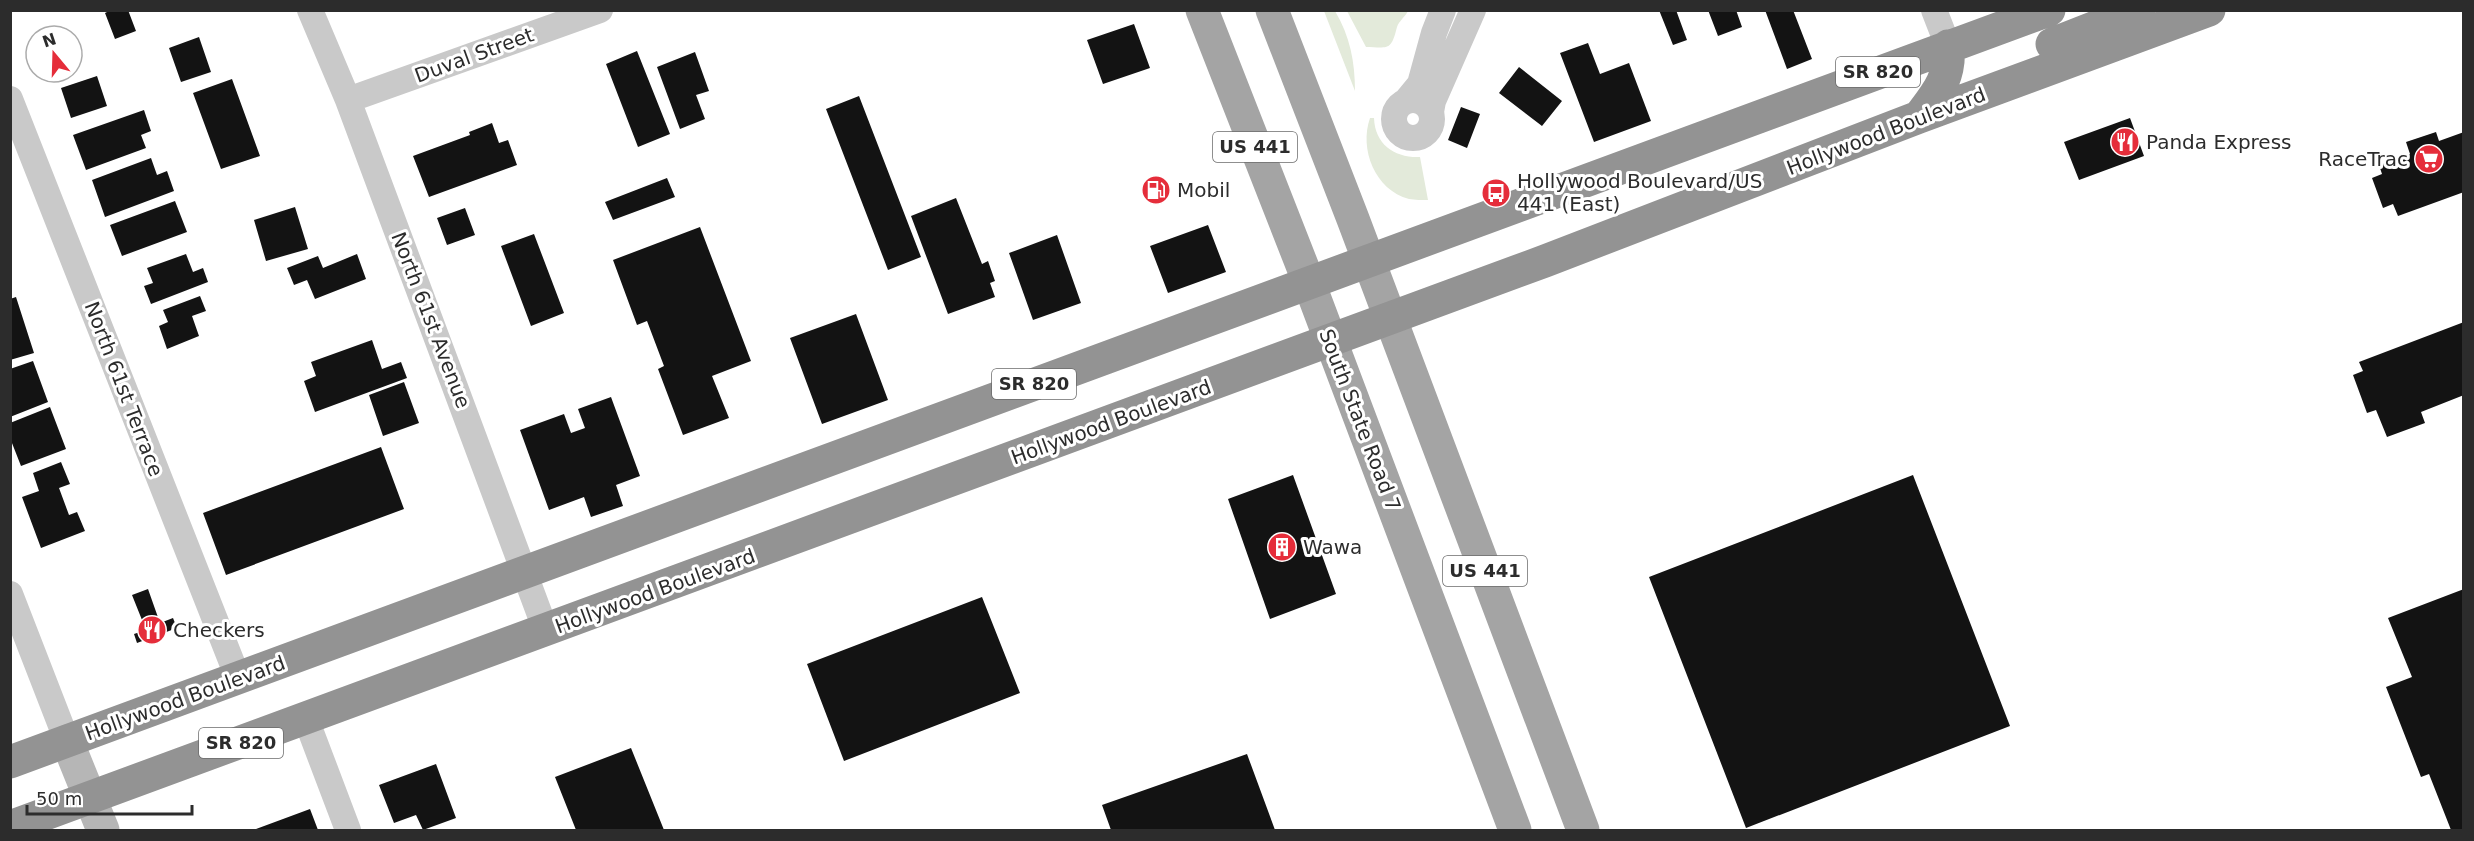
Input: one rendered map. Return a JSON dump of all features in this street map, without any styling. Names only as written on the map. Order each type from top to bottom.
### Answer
[{"type":"highway","name":"Hollywood Boulevard","points":[[10,762],[2049,10]]},
{"type":"highway","points":[[2013,82],[2036,51],[2139,10]]},
{"type":"highway","name":"Hollywood Boulevard","points":[[10,827],[1682,210],[1919,117],[2209,10]]},
{"type":"highway","points":[[1919,117],[1944,83],[1950,62],[1948,46]]},
{"type":"main road","name":"South State Road 7","points":[[1202,10],[1309,283],[1515,831]]},
{"type":"main road","name":"US 441","points":[[1272,10],[1583,831]]},
{"type":"street","name":"North 61st Avenue","points":[[310,10],[348,100],[546,631]]},
{"type":"street","name":"Duval Street","points":[[348,100],[600,10]]},
{"type":"street","points":[[1443,10],[1420,84],[1395,111],[1394,119],[1399,132],[1413,138],[1426,133],[1432,119],[1433,101],[1473,10]]},
{"type":"street","points":[[1934,10],[1948,46]]},
{"type":"street","name":"North 61st Terrace","points":[[10,99],[238,678]]},
{"type":"street","points":[[1406,101],[1421,101],[1431,112]]},
{"type":"street","points":[[10,594],[104,831]]},
{"type":"street","points":[[306,719],[348,831]]},
{"type":"green space","points":[[1324,11],[1335,11],[1348,40],[1353,60],[1355,91]]},
{"type":"green space","points":[[1347,11],[1408,11],[1398,25],[1391,44],[1380,48],[1366,47]]},
{"type":"green space","points":[[1370,118],[1374,118],[1378,136],[1388,148],[1402,155],[1420,157],[1428,200],[1409,199],[1397,194],[1379,178],[1369,155],[1367,142]]},
{"type":"building","points":[[111,10],[128,10],[136,31],[115,39],[105,13]]},
{"type":"building","points":[[1659,10],[1676,10],[1687,40],[1673,45]]},
{"type":"building","points":[[1708,10],[1736,10],[1742,27],[1718,36]]},
{"type":"building","points":[[1765,10],[1793,10],[1812,59],[1787,69]]},
{"type":"building","points":[[1134,24],[1150,68],[1103,84],[1087,40]]},
{"type":"building","points":[[199,37],[211,72],[181,82],[169,48]]},
{"type":"building","points":[[1588,43],[1600,74],[1629,63],[1651,121],[1594,142],[1560,53]]},
{"type":"building","points":[[637,51],[670,134],[638,147],[606,64]]},
{"type":"building","points":[[695,52],[709,91],[696,95],[705,119],[680,129],[657,67]]},
{"type":"building","points":[[1519,67],[1562,101],[1542,126],[1499,93]]},
{"type":"building","points":[[97,76],[107,106],[71,118],[61,88],[73,84],[84,84],[84,80]]},
{"type":"building","points":[[232,79],[260,156],[221,169],[193,93]]},
{"type":"building","points":[[859,96],[921,257],[888,270],[826,109]]},
{"type":"building","points":[[1461,107],[1480,114],[1467,148],[1448,140]]},
{"type":"building","points":[[144,110],[151,131],[141,135],[146,148],[86,170],[73,135]]},
{"type":"building","points":[[2130,118],[2144,156],[2079,180],[2064,142]]},
{"type":"building","points":[[492,123],[499,143],[508,140],[517,165],[429,197],[413,156],[470,135],[469,132]]},
{"type":"building","points":[[2436,132],[2439,141],[2464,132],[2464,192],[2398,216],[2393,204],[2383,208],[2372,178],[2382,174],[2379,165],[2410,154],[2406,142]]},
{"type":"building","points":[[151,158],[157,175],[167,171],[174,191],[105,217],[92,180]]},
{"type":"building","points":[[667,178],[675,197],[613,220],[605,202]]},
{"type":"building","points":[[956,198],[982,264],[988,261],[995,281],[990,283],[995,297],[948,314],[911,216]]},
{"type":"building","points":[[175,201],[187,232],[122,256],[110,225]]},
{"type":"building","points":[[295,207],[308,249],[266,261],[254,220]]},
{"type":"building","points":[[465,208],[475,235],[447,245],[437,218]]},
{"type":"building","points":[[1208,225],[1226,272],[1168,293],[1150,246]]},
{"type":"building","points":[[700,227],[751,361],[712,376],[729,418],[683,435],[658,369],[664,366],[647,321],[637,325],[613,260]]},
{"type":"building","points":[[534,234],[564,313],[531,326],[501,246]]},
{"type":"building","points":[[1057,235],[1081,303],[1033,320],[1009,253]]},
{"type":"building","points":[[186,254],[193,272],[203,268],[208,282],[151,304],[144,286],[153,283],[147,268]]},
{"type":"building","points":[[357,254],[366,279],[315,299],[307,280],[294,285],[287,268],[318,256],[323,268]]},
{"type":"building","points":[[200,296],[206,311],[192,316],[199,336],[167,349],[159,326],[168,322],[163,310]]},
{"type":"building","points":[[16,297],[34,353],[10,360],[10,299]]},
{"type":"building","points":[[856,314],[888,400],[822,424],[790,338]]},
{"type":"building","points":[[2464,322],[2464,395],[2421,412],[2425,423],[2387,437],[2376,410],[2367,413],[2353,375],[2363,371],[2359,362]]},
{"type":"building","points":[[372,340],[382,369],[401,362],[407,378],[315,412],[304,381],[316,376],[311,362]]},
{"type":"building","points":[[33,361],[48,402],[10,417],[10,369]]},
{"type":"building","points":[[404,382],[419,423],[383,436],[369,395]]},
{"type":"building","points":[[611,397],[640,476],[616,485],[623,506],[591,517],[584,497],[549,510],[520,430],[564,414],[571,433],[585,428],[578,409]]},
{"type":"building","points":[[50,407],[66,449],[21,466],[10,438],[10,423]]},
{"type":"building","points":[[381,447],[404,509],[226,575],[203,513]]},
{"type":"building","points":[[61,462],[70,484],[59,488],[69,515],[77,512],[85,531],[41,548],[22,497],[39,491],[33,473]]},
{"type":"building","name":"Wawa","points":[[1293,475],[1336,594],[1270,619],[1228,499]]},
{"type":"building","points":[[1913,475],[2010,726],[1746,828],[1649,577]]},
{"type":"building","points":[[148,589],[160,623],[173,618],[177,628],[137,643],[134,634],[146,630],[132,595]]},
{"type":"building","points":[[2464,589],[2464,830],[2451,830],[2429,774],[2421,777],[2386,687],[2412,677],[2388,618]]},
{"type":"building","points":[[982,597],[1020,693],[844,761],[807,664]]},
{"type":"building","points":[[631,748],[664,830],[576,830],[555,777]]},
{"type":"building","points":[[1247,754],[1275,830],[1111,830],[1102,805]]},
{"type":"building","points":[[436,764],[456,818],[423,830],[416,815],[394,823],[379,785]]},
{"type":"building","points":[[310,809],[318,830],[253,830]]},
{"type":"place","name":"Panda Express","points":[[2125,142]]},
{"type":"place","name":"RaceTrac","points":[[2429,159]]},
{"type":"place","name":"Mobil","points":[[1156,190]]},
{"type":"place","name":"Hollywood Boulevard/US 441 (East)","points":[[1496,193]]},
{"type":"place","name":"Wawa","points":[[1282,547]]},
{"type":"place","name":"Checkers","points":[[152,630]]}]
